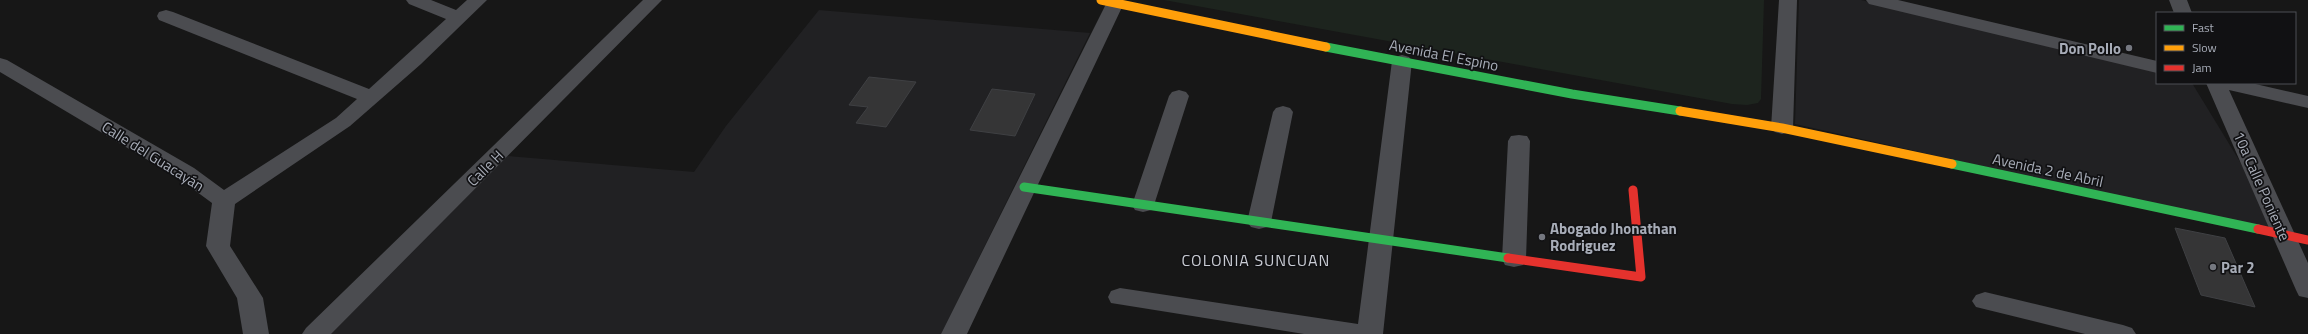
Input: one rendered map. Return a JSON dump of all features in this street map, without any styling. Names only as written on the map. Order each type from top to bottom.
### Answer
[{"type":"street","points":[[415,0],[459,18]]},
{"type":"street","points":[[256,334],[250,298],[218,246],[224,201],[343,122],[478,0]]},
{"type":"street","name":"Calle H","points":[[315,334],[653,0]]},
{"type":"street","points":[[1782,128],[1788,0]]},
{"type":"street","points":[[1875,0],[2156,67]]},
{"type":"street","points":[[2178,0],[2183,12]]},
{"type":"street","points":[[954,334],[1024,187],[1108,1]]},
{"type":"street","name":"Avenida El Espino","points":[[1108,1],[1224,27],[1572,94],[1782,128]]},
{"type":"street","points":[[166,16],[371,97]]},
{"type":"street","points":[[1370,334],[1402,61]]},
{"type":"street","name":"Calle del Guacayán","points":[[0,64],[186,173],[224,201]]},
{"type":"street","name":"10a Calle Poniente","points":[[2216,84],[2308,290]]},
{"type":"street","points":[[2229,84],[2308,102]]},
{"type":"street","points":[[1143,205],[1179,96]]},
{"type":"street","points":[[1259,222],[1283,112]]},
{"type":"street","name":"Avenida 2 de Abril","points":[[1782,128],[2308,240]]},
{"type":"street","points":[[1514,260],[1519,141]]},
{"type":"street","points":[[1024,187],[1514,260],[1641,277],[1633,190]]},
{"type":"street","points":[[1120,298],[1364,334]]},
{"type":"street","points":[[1985,301],[2123,334]]},
{"type":"shaded area","points":[[1164,0],[1764,0],[1761,99],[1758,103],[1747,105],[1732,104]]},
{"type":"shaded area","points":[[1799,0],[1861,0],[2156,67],[2156,84],[2193,84],[2284,234],[1795,124]]},
{"type":"shaded area","points":[[819,10],[1090,33],[941,334],[325,334],[507,156],[694,172],[726,126]]},
{"type":"building","points":[[869,77],[916,82],[886,127],[856,123],[868,107],[849,105]]},
{"type":"building","points":[[992,89],[1035,94],[1015,136],[970,130]]},
{"type":"building","name":"Par 2","points":[[2175,228],[2225,238],[2255,307],[2201,295]]},
{"type":"traffic: fast","points":[[1326,47],[1572,94],[1680,111]]},
{"type":"traffic: fast","points":[[1952,164],[2258,229]]},
{"type":"traffic: fast","points":[[1024,187],[1508,258]]},
{"type":"traffic: slow","points":[[1101,0],[1326,47]]},
{"type":"traffic: slow","points":[[1680,111],[1782,128],[1952,164]]},
{"type":"traffic: jam","points":[[1508,258],[1641,277],[1633,190]]},
{"type":"traffic: jam","points":[[2258,229],[2308,240]]},
{"type":"place","name":"Don Pollo","points":[[2129,48]]},
{"type":"place","name":"Abogado Jhonathan Rodriguez","points":[[1542,237]]},
{"type":"place","name":"Par 2","points":[[2213,267]]},
{"type":"district","name":"COLONIA SUNCUAN","points":[[1256,260]]}]
